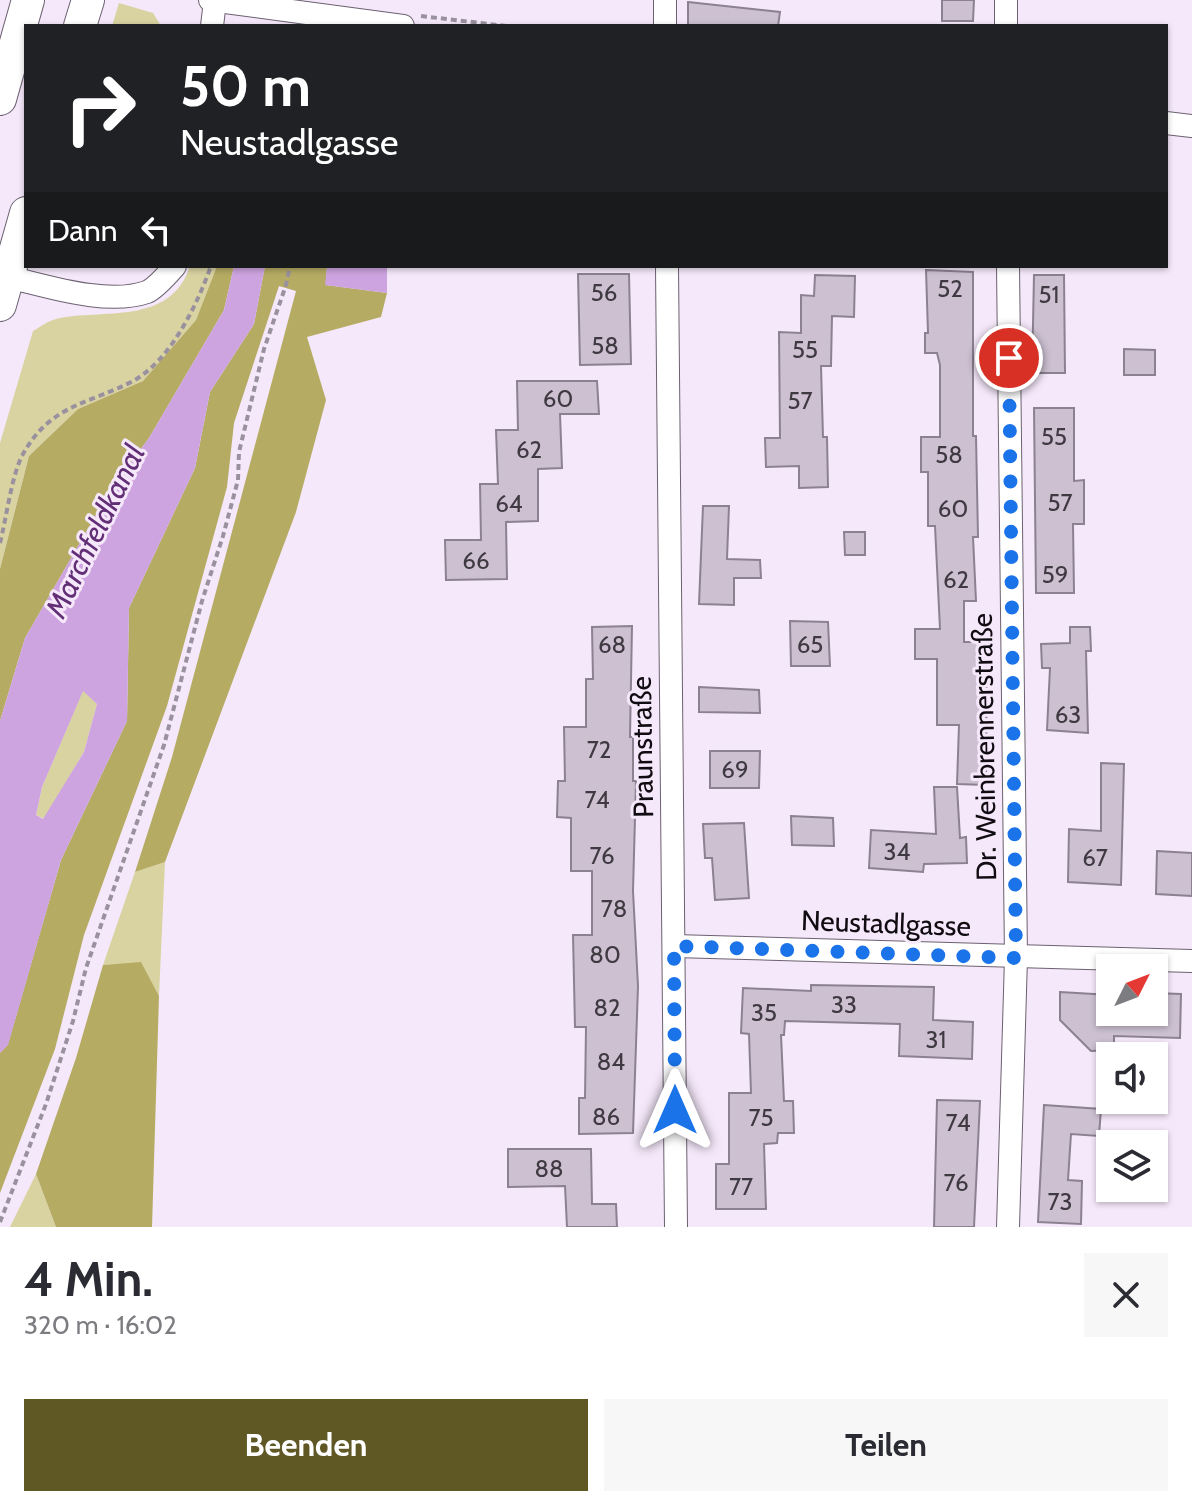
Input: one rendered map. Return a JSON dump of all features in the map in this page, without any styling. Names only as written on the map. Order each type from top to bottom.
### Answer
[{"type":"highway","points":[[0,99],[28,0]]},
{"type":"highway","points":[[81,24],[88,0]]},
{"type":"highway","points":[[4,291],[24,220]]},
{"type":"street","points":[[212,24],[212,0],[388,24]]},
{"type":"street","points":[[665,0],[665,24]]},
{"type":"street","points":[[1006,0],[1006,24]]},
{"type":"street","points":[[1168,123],[1192,126]]},
{"type":"street","points":[[4,291],[108,296],[148,292],[173,268]]},
{"type":"street","name":"Praunstraße","points":[[667,268],[676,1227]]},
{"type":"street","name":"Dr. Weinbrennerstraße","points":[[1008,268],[1016,958],[1008,1227]]},
{"type":"street","name":"Neustadlgasse","points":[[674,946],[1192,961]]},
{"type":"path","points":[[0,543],[22,455],[47,423],[81,400],[135,380],[171,346],[196,307],[210,268]]},
{"type":"path","points":[[0,1222],[46,1104],[73,1021],[86,968],[164,745],[238,480],[239,452],[264,349],[290,268]]},
{"type":"shaded area","points":[[119,3],[153,13],[160,24],[113,24]]},
{"type":"shaded area","points":[[189,268],[216,268],[196,320],[143,381],[78,409],[29,456],[0,569],[0,443],[33,331],[56,319],[151,307],[167,298],[180,285]]},
{"type":"shaded area","points":[[216,268],[234,268],[224,310],[149,438],[111,489],[25,638],[0,721],[0,569],[29,456],[78,409],[143,381],[196,320]]},
{"type":"shaded area","points":[[265,268],[327,268],[326,285],[387,293],[381,317],[307,337],[326,400],[296,512],[165,862],[135,872],[172,757],[296,291],[279,286],[234,423],[227,487],[167,706],[84,935],[55,1049],[0,1193],[0,1053],[8,1044],[61,860],[127,721],[129,608],[195,468],[210,392],[254,324]]},
{"type":"shaded area","points":[[83,690],[97,704],[84,752],[44,819],[36,815],[42,787]]},
{"type":"shaded area","points":[[165,862],[159,996],[141,963],[103,965],[135,872]]},
{"type":"shaded area","points":[[141,962],[159,996],[152,1227],[56,1227],[36,1174],[76,1058],[103,965]]},
{"type":"shaded area","points":[[36,1174],[56,1227],[10,1227]]},
{"type":"water","name":"Marchfeldkanal","points":[[234,268],[265,268],[254,324],[210,392],[195,468],[129,608],[127,721],[61,860],[8,1045],[0,1053],[0,721],[25,638],[111,489],[149,438],[224,310]],"holes":[[[83,691],[97,704],[84,752],[43,819],[36,815],[42,787]]]},
{"type":"water","points":[[327,268],[387,268],[387,293],[325,285]]},
{"type":"building","points":[[942,0],[974,0],[973,21],[942,21]]},
{"type":"building","points":[[688,2],[780,12],[778,24],[688,24]]},
{"type":"building","points":[[926,270],[973,272],[973,436],[976,436],[978,537],[973,537],[976,601],[964,601],[964,642],[987,642],[986,785],[957,784],[959,725],[937,725],[937,659],[915,659],[915,629],[940,629],[935,526],[928,526],[928,472],[921,472],[921,437],[940,437],[940,365],[937,353],[925,353],[925,333],[928,333]]},
{"type":"building","points":[[578,274],[629,274],[631,364],[580,365]]},
{"type":"building","points":[[815,275],[855,276],[854,317],[832,316],[831,366],[821,366],[828,487],[799,488],[799,466],[766,467],[765,438],[780,438],[779,332],[801,333],[801,295],[814,296]]},
{"type":"building","points":[[1034,275],[1064,275],[1065,373],[1032,373]]},
{"type":"building","points":[[1124,349],[1155,350],[1155,375],[1124,375]]},
{"type":"building","points":[[517,381],[597,381],[599,414],[560,414],[562,468],[538,469],[538,521],[506,522],[507,579],[446,580],[445,540],[481,540],[480,484],[498,484],[496,430],[518,430]]},
{"type":"building","points":[[1034,408],[1074,408],[1074,481],[1084,480],[1084,524],[1073,524],[1074,593],[1036,593]]},
{"type":"building","points":[[703,506],[729,506],[727,559],[760,560],[761,578],[734,578],[734,605],[699,604]]},
{"type":"building","points":[[844,532],[865,532],[865,555],[845,555]]},
{"type":"building","points":[[790,621],[828,622],[830,666],[791,666]]},
{"type":"building","points":[[632,626],[630,737],[633,737],[633,781],[636,781],[633,891],[638,986],[633,1133],[579,1134],[579,1098],[585,1098],[586,1027],[575,1027],[573,935],[592,935],[592,871],[571,871],[571,818],[557,817],[558,781],[565,781],[564,727],[586,727],[586,679],[593,679],[592,627]]},
{"type":"building","points":[[1070,627],[1090,627],[1091,651],[1086,651],[1088,733],[1047,730],[1050,668],[1042,668],[1041,644],[1070,643]]},
{"type":"building","points":[[699,687],[759,690],[760,713],[699,712]]},
{"type":"building","points":[[710,751],[760,751],[759,788],[710,788]]},
{"type":"building","points":[[1101,763],[1124,764],[1121,885],[1068,882],[1069,829],[1101,831]]},
{"type":"building","points":[[934,787],[957,787],[960,838],[966,837],[967,863],[924,864],[923,872],[869,868],[871,830],[936,834]]},
{"type":"building","points":[[791,816],[833,818],[834,846],[792,845]]},
{"type":"building","points":[[744,823],[749,898],[715,900],[712,858],[705,858],[703,824]]},
{"type":"building","points":[[1157,851],[1192,853],[1192,896],[1156,894]]},
{"type":"building","points":[[811,985],[934,987],[933,1020],[973,1022],[972,1059],[899,1056],[900,1024],[785,1021],[784,1035],[781,1035],[784,1101],[793,1101],[794,1133],[778,1133],[777,1143],[764,1144],[766,1209],[716,1209],[716,1164],[729,1164],[729,1093],[751,1093],[749,1034],[741,1033],[743,988],[811,991]]},
{"type":"building","points":[[1060,992],[1096,994],[1096,1026],[1168,1026],[1168,994],[1181,994],[1180,1038],[1114,1036],[1114,1042],[1096,1042],[1096,1051],[1091,1051],[1060,1020]]},
{"type":"building","points":[[937,1100],[980,1101],[974,1227],[934,1227]]},
{"type":"building","points":[[1044,1105],[1096,1109],[1096,1114],[1101,1114],[1096,1136],[1071,1134],[1068,1180],[1082,1181],[1081,1224],[1038,1222]]},
{"type":"building","points":[[508,1149],[591,1149],[592,1204],[616,1204],[617,1227],[567,1227],[565,1186],[508,1187]]},
{"type":"route","points":[[675,1110],[674,946],[1016,958],[1009,358]]}]
